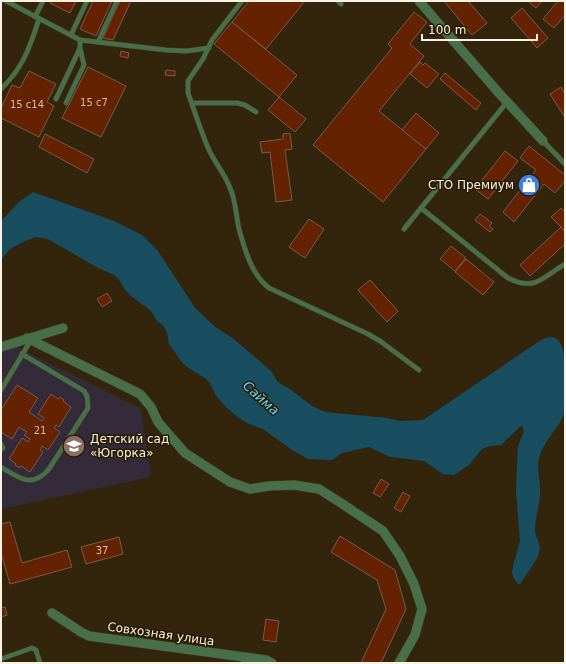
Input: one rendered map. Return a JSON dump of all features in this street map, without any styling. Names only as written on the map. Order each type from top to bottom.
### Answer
[{"type":"street","points":[[419,1],[543,141]]},
{"type":"street","points":[[1,347],[63,328]]},
{"type":"street","points":[[29,339],[140,394],[151,407],[158,422],[185,453],[230,482],[250,489],[269,486],[294,485],[319,490],[342,502],[383,531],[400,556],[414,584],[422,609],[415,635],[399,663]]},
{"type":"street","name":"Совхозная улица","points":[[52,613],[81,632],[90,636],[256,661],[266,660],[272,663]]},
{"type":"lane","points":[[6,1],[80,40],[186,51],[208,48]]},
{"type":"lane","points":[[1,89],[14,75],[29,50],[43,1]]},
{"type":"lane","points":[[71,35],[87,1]]},
{"type":"lane","points":[[98,42],[117,1]]},
{"type":"lane","points":[[242,1],[208,48],[203,59],[188,81],[188,93],[210,151],[231,189],[240,230],[252,267],[262,283],[280,294],[354,326],[380,341],[419,370]]},
{"type":"lane","points":[[66,103],[84,65],[84,58],[80,48],[80,40]]},
{"type":"lane","points":[[56,99],[80,48]]},
{"type":"lane","points":[[404,229],[507,102]]},
{"type":"lane","points":[[192,103],[237,103],[245,105],[256,112]]},
{"type":"lane","points":[[543,141],[565,164]]},
{"type":"lane","points":[[421,208],[508,278],[518,283],[527,285],[539,282],[565,264]]},
{"type":"lane","points":[[1,390],[29,339]]},
{"type":"lane","points":[[1,468],[21,480],[26,481],[35,479],[44,474],[50,469],[88,408],[87,396],[84,391],[22,354]]},
{"type":"lane","points":[[1,444],[1,450]]},
{"type":"lane","points":[[1,659],[32,648],[36,650],[40,663]]},
{"type":"lane","points":[[243,663],[256,661]]},
{"type":"shaded area","name":"Детский сад «Югорка»","points":[[15,346],[141,409],[151,477],[1,509],[1,351]]},
{"type":"water","name":"Сайма","points":[[33,192],[114,221],[142,235],[158,251],[195,308],[214,326],[235,340],[271,371],[278,382],[312,406],[325,412],[387,418],[399,421],[423,420],[541,340],[549,337],[555,338],[560,342],[564,356],[565,412],[545,444],[539,458],[538,466],[540,496],[535,529],[540,549],[536,560],[520,584],[518,584],[514,579],[512,573],[520,541],[516,492],[518,446],[524,431],[522,425],[501,445],[490,446],[482,449],[469,465],[454,475],[443,474],[424,461],[390,457],[369,447],[342,453],[332,460],[308,459],[292,450],[263,429],[247,423],[239,418],[226,407],[216,396],[210,383],[181,361],[169,344],[167,333],[163,325],[157,321],[151,311],[125,290],[118,278],[48,239],[36,237],[10,249],[1,260],[1,221],[19,202]]},
{"type":"building","points":[[51,1],[76,1],[70,13],[50,3]]},
{"type":"building","points":[[93,1],[112,1],[96,36],[80,29]]},
{"type":"building","points":[[120,1],[131,1],[113,40],[103,38]]},
{"type":"building","points":[[249,1],[305,1],[266,49],[232,22]]},
{"type":"building","points":[[444,1],[468,1],[487,23],[472,35]]},
{"type":"building","points":[[528,1],[542,1],[536,8]]},
{"type":"building","points":[[558,1],[565,1],[565,15],[554,28],[543,19]]},
{"type":"building","points":[[522,8],[548,38],[537,48],[511,18]]},
{"type":"building","points":[[414,12],[427,22],[410,44],[424,56],[379,111],[426,149],[383,202],[313,145],[392,48],[388,44]]},
{"type":"building","points":[[232,22],[297,75],[279,97],[214,44]]},
{"type":"building","points":[[121,51],[129,53],[128,58],[120,56]]},
{"type":"building","points":[[420,62],[423,65],[425,63],[439,74],[427,88],[410,74]]},
{"type":"building","points":[[88,67],[126,86],[101,137],[62,118]]},
{"type":"building","points":[[166,70],[175,71],[175,76],[165,75]]},
{"type":"building","points":[[29,71],[56,84],[47,102],[54,106],[39,137],[1,118],[1,108],[12,85],[20,88]]},
{"type":"building","points":[[445,73],[481,103],[476,110],[440,79]]},
{"type":"building","points":[[561,87],[565,94],[564,116],[550,94]]},
{"type":"building","points":[[279,97],[306,119],[295,132],[268,110]]},
{"type":"building","points":[[416,113],[439,133],[426,149],[402,130]]},
{"type":"building","points":[[290,133],[292,149],[285,150],[292,200],[276,202],[270,152],[262,153],[260,142],[283,139],[283,134]]},
{"type":"building","points":[[45,134],[94,159],[87,173],[39,147]]},
{"type":"building","points":[[529,146],[565,175],[565,181],[555,193],[544,184],[514,222],[503,212],[536,170],[520,158]]},
{"type":"building","points":[[505,151],[518,161],[488,199],[475,189]]},
{"type":"building","points":[[561,208],[565,212],[565,231],[551,217]]},
{"type":"building","points":[[480,214],[492,223],[489,226],[493,229],[490,232],[475,220]]},
{"type":"building","points":[[309,219],[324,229],[305,258],[289,247]]},
{"type":"building","points":[[561,227],[565,232],[565,244],[530,276],[520,265]]},
{"type":"building","points":[[451,246],[466,258],[455,271],[440,259]]},
{"type":"building","points":[[466,259],[494,282],[483,295],[455,272]]},
{"type":"building","points":[[370,280],[398,311],[387,322],[358,290]]},
{"type":"building","points":[[107,293],[112,301],[102,307],[97,299]]},
{"type":"building","points":[[17,385],[38,398],[29,412],[42,421],[44,418],[38,414],[51,394],[58,399],[60,397],[71,407],[59,427],[56,425],[54,428],[60,432],[48,450],[42,446],[40,450],[43,452],[30,472],[21,466],[20,468],[15,465],[16,464],[9,459],[22,438],[28,442],[30,439],[24,435],[27,432],[19,427],[12,439],[1,432],[1,410]]},
{"type":"building","points":[[381,479],[389,484],[380,497],[373,493]]},
{"type":"building","points":[[403,492],[410,496],[401,512],[394,508]]},
{"type":"building","points":[[10,522],[22,563],[67,550],[72,567],[10,584],[1,553],[1,524]]},
{"type":"building","points":[[340,536],[395,570],[406,609],[381,663],[361,663],[386,609],[377,580],[331,552]]},
{"type":"building","points":[[119,537],[123,554],[86,564],[81,547]]},
{"type":"building","points":[[5,607],[7,615],[1,617],[1,608]]},
{"type":"building","points":[[266,619],[279,621],[276,642],[263,640]]},
{"type":"place","name":"СТО Премиум","points":[[529,185]]},
{"type":"place","name":"Детский сад «Югорка»","points":[[74,446]]}]
